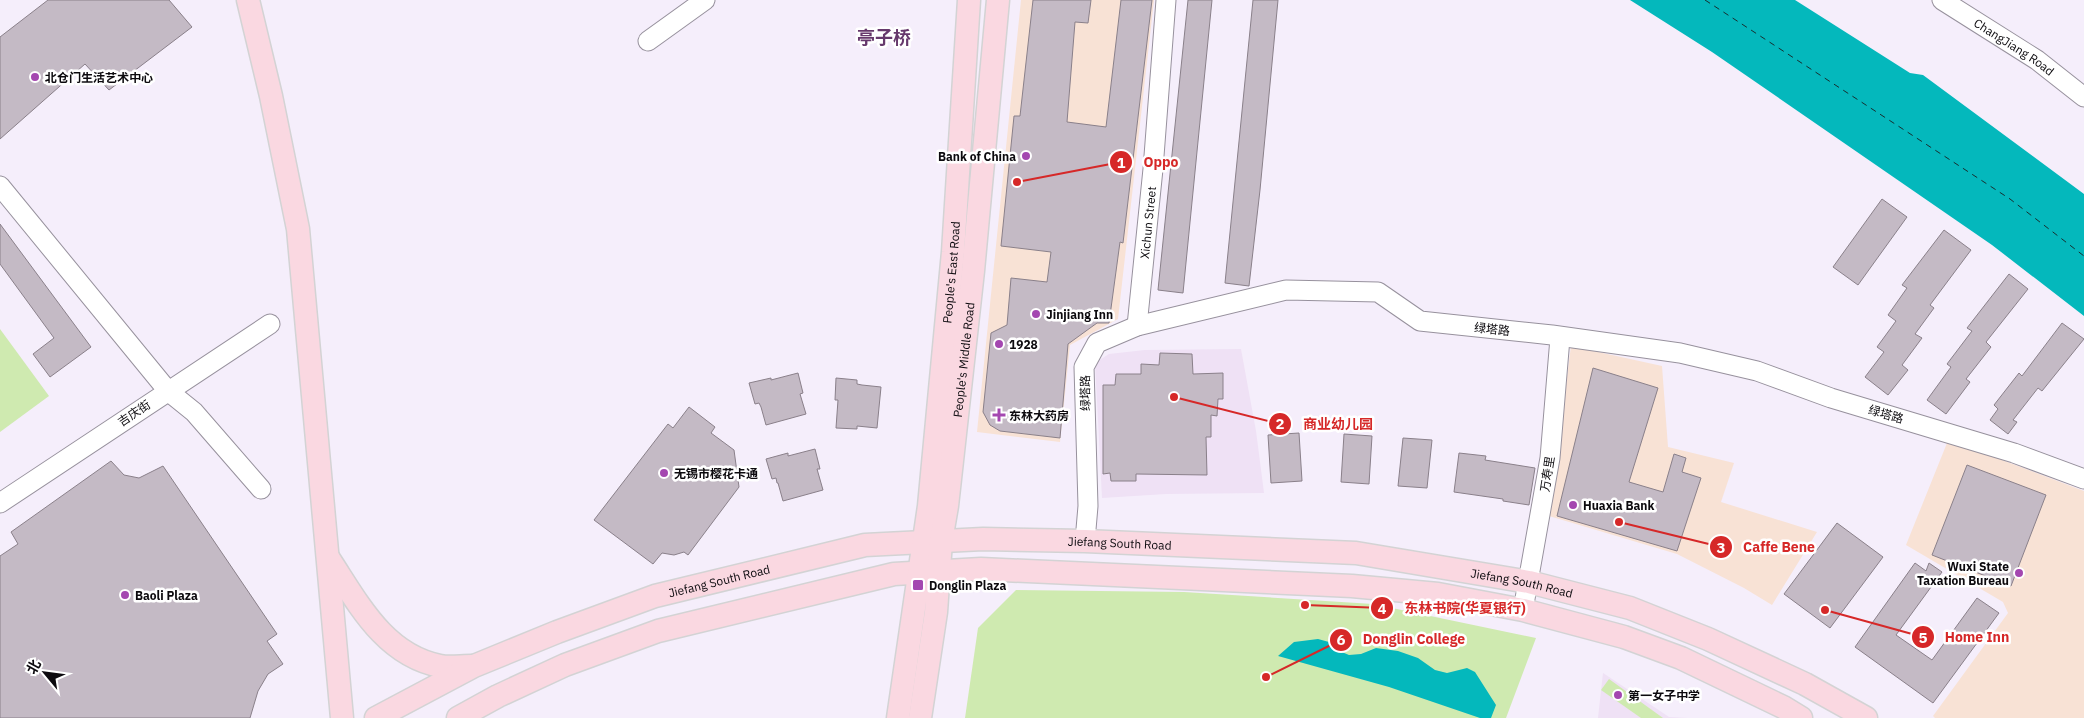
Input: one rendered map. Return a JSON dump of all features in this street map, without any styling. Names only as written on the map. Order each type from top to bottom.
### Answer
[{"type":"main road","points":[[248,0],[271,96],[298,229],[342,718]]},
{"type":"main road","name":"People's East Road","points":[[932,542],[929,506],[953,252],[969,0]]},
{"type":"main road","name":"People's Middle Road","points":[[898,718],[928,573],[932,542],[947,506],[973,271],[998,0]]},
{"type":"main road","name":"Jiefang South Road","points":[[376,718],[474,666],[557,632],[655,596],[866,546],[983,539],[1085,541],[1356,553],[1529,582],[1630,608],[1700,635],[1805,684],[1866,718]]},
{"type":"main road","points":[[327,556],[374,626],[406,655],[441,667],[474,666]]},
{"type":"main road","points":[[458,718],[498,696],[565,665],[658,630],[894,574],[981,570],[1352,586],[1438,594],[1523,610],[1624,637],[1681,658],[1784,707],[1801,718]]},
{"type":"main road","name":"People's Middle Road","points":[[920,718],[936,612],[928,573]]},
{"type":"street","points":[[648,40],[705,0]]},
{"type":"street","name":"Xichun Street","points":[[1137,326],[1154,169],[1166,0]]},
{"type":"street","name":"ChangJiang Road","points":[[1942,0],[2037,60],[2084,97]]},
{"type":"street","points":[[0,186],[168,391],[194,412],[261,490]]},
{"type":"street","name":"绿塔路","points":[[1085,541],[1088,506],[1084,367],[1097,343],[1137,326],[1286,290],[1378,292],[1420,321],[1680,353],[1756,371],[1831,398],[2014,453],[2084,479]]},
{"type":"street","name":"吉庆街","points":[[0,503],[270,324]]},
{"type":"street","name":"万寿里","points":[[1523,610],[1550,458],[1560,338]]},
{"type":"shaded area","points":[[1021,0],[1154,0],[1118,319],[1070,345],[1060,442],[977,432]]},
{"type":"shaded area","points":[[1571,346],[1662,366],[1668,447],[1734,463],[1721,502],[1817,532],[1772,605],[1744,588],[1677,554],[1549,516]]},
{"type":"shaded area","points":[[1241,349],[1256,431],[1264,493],[1166,494],[1102,498],[1095,363],[1109,354],[1145,350]]},
{"type":"shaded area","name":"Wuxi State Taxation Bureau","points":[[1947,443],[1965,446],[2084,491],[2084,718],[1935,718],[1933,716],[2008,613],[2003,602],[1906,545]]},
{"type":"shaded area","name":"第一女子中学","points":[[1603,673],[1669,717],[1688,718],[1598,718]]},
{"type":"green space","points":[[0,329],[49,396],[0,432]]},
{"type":"green space","points":[[1016,590],[1184,592],[1373,604],[1536,638],[1506,718],[965,718],[978,628]]},
{"type":"green space","points":[[1609,679],[1663,718],[1641,718],[1601,690]]},
{"type":"water","points":[[1630,0],[1795,0],[1910,73],[1923,75],[2084,194],[2084,316],[1992,245],[1712,52]]},
{"type":"water","points":[[1318,639],[1329,642],[1337,650],[1349,655],[1361,654],[1376,648],[1398,651],[1418,658],[1435,670],[1447,673],[1467,668],[1475,672],[1496,705],[1491,718],[1480,718],[1389,687],[1278,656],[1294,642]]},
{"type":"building","name":"北仓门生活艺术中心","points":[[48,0],[169,0],[192,27],[109,90],[85,64],[0,139],[0,37]]},
{"type":"building","points":[[1033,0],[1091,0],[1088,23],[1075,22],[1067,122],[1106,127],[1121,0],[1152,0],[1123,243],[1120,242],[1109,323],[1097,323],[1068,344],[1060,438],[1000,431],[990,425],[983,412],[991,333],[1007,325],[1011,278],[1047,282],[1051,252],[1001,246],[1014,116],[1020,116]]},
{"type":"building","points":[[1188,0],[1212,0],[1183,293],[1158,290]]},
{"type":"building","points":[[1253,0],[1278,0],[1249,286],[1225,283]]},
{"type":"building","points":[[1882,199],[1907,217],[1858,285],[1833,267]]},
{"type":"building","points":[[0,224],[91,347],[50,377],[33,354],[54,338],[0,264]]},
{"type":"building","points":[[1944,230],[1971,250],[1930,305],[1934,308],[1915,334],[1922,338],[1902,365],[1908,370],[1888,395],[1865,377],[1884,352],[1877,347],[1896,321],[1888,315],[1907,288],[1902,285]]},
{"type":"building","points":[[2009,274],[2028,289],[1986,342],[1991,347],[1966,379],[1970,382],[1946,414],[1927,400],[1951,367],[1947,364],[1972,331],[1967,328]]},
{"type":"building","points":[[2062,323],[2084,339],[2042,391],[2038,388],[2013,420],[2017,422],[2008,434],[1990,420],[1998,409],[1994,405],[2019,373],[2022,376]]},
{"type":"building","points":[[1160,353],[1192,354],[1193,374],[1223,373],[1223,399],[1218,399],[1217,416],[1211,415],[1211,437],[1206,437],[1207,475],[1136,474],[1136,481],[1111,481],[1110,473],[1103,474],[1103,385],[1115,385],[1116,374],[1141,374],[1141,364],[1159,365]]},
{"type":"building","points":[[1593,368],[1658,388],[1629,482],[1663,492],[1674,454],[1686,458],[1682,472],[1701,478],[1677,551],[1557,516]]},
{"type":"building","points":[[798,373],[803,393],[800,394],[806,414],[766,425],[759,403],[755,404],[749,383]]},
{"type":"building","points":[[836,378],[857,380],[857,384],[881,387],[877,428],[857,426],[857,429],[836,428],[838,400],[835,400]]},
{"type":"building","points":[[689,407],[715,427],[711,433],[734,450],[739,487],[688,555],[684,552],[674,555],[662,553],[653,564],[594,520],[668,424],[673,428]]},
{"type":"building","points":[[1299,433],[1302,481],[1271,483],[1268,435]]},
{"type":"building","points":[[1344,434],[1372,436],[1369,484],[1341,482]]},
{"type":"building","points":[[1403,438],[1432,440],[1427,488],[1398,486]]},
{"type":"building","points":[[815,449],[820,469],[817,469],[823,490],[783,501],[776,478],[772,479],[766,459]]},
{"type":"building","points":[[1459,453],[1486,456],[1485,460],[1535,468],[1529,505],[1454,492]]},
{"type":"building","name":"Baoli Plaza","points":[[111,461],[124,475],[139,478],[163,466],[277,634],[267,641],[283,664],[268,674],[258,691],[250,718],[0,718],[0,556],[18,544],[11,532]]},
{"type":"building","points":[[1967,465],[2046,495],[2011,586],[1932,555]]},
{"type":"building","points":[[1837,523],[1883,557],[1830,628],[1784,594]]},
{"type":"building","points":[[1915,563],[1926,571],[1929,563],[1942,572],[1896,635],[1932,660],[1977,598],[1999,613],[1933,703],[1855,647]]},
{"type":"ferry route","points":[[1705,0],[2010,199],[2084,256]]},
{"type":"place","name":"北仓门生活艺术中心","points":[[35,77]]},
{"type":"place","name":"Bank of China","points":[[1026,156]]},
{"type":"place","name":"Oppo","points":[[1017,182]]},
{"type":"place","name":"Jinjiang Inn","points":[[1036,314]]},
{"type":"place","name":"1928","points":[[999,344]]},
{"type":"place","name":"商业幼儿园","points":[[1174,397]]},
{"type":"place","name":"东林大药房","points":[[999,415]]},
{"type":"place","name":"无锡市樱花卡通","points":[[664,473]]},
{"type":"place","name":"Huaxia Bank","points":[[1573,505]]},
{"type":"place","name":"Caffe Bene","points":[[1619,522]]},
{"type":"place","name":"Wuxi State Taxation Bureau","points":[[2019,573]]},
{"type":"place","name":"Donglin Plaza","points":[[918,585]]},
{"type":"place","name":"Baoli Plaza","points":[[125,595]]},
{"type":"place","name":"东林书院(华夏银行)","points":[[1305,605]]},
{"type":"place","name":"Home Inn","points":[[1825,610]]},
{"type":"place","name":"Donglin College","points":[[1266,677]]},
{"type":"place","name":"第一女子中学","points":[[1618,695]]},
{"type":"district","name":"亭子桥","points":[[884,37]]}]
